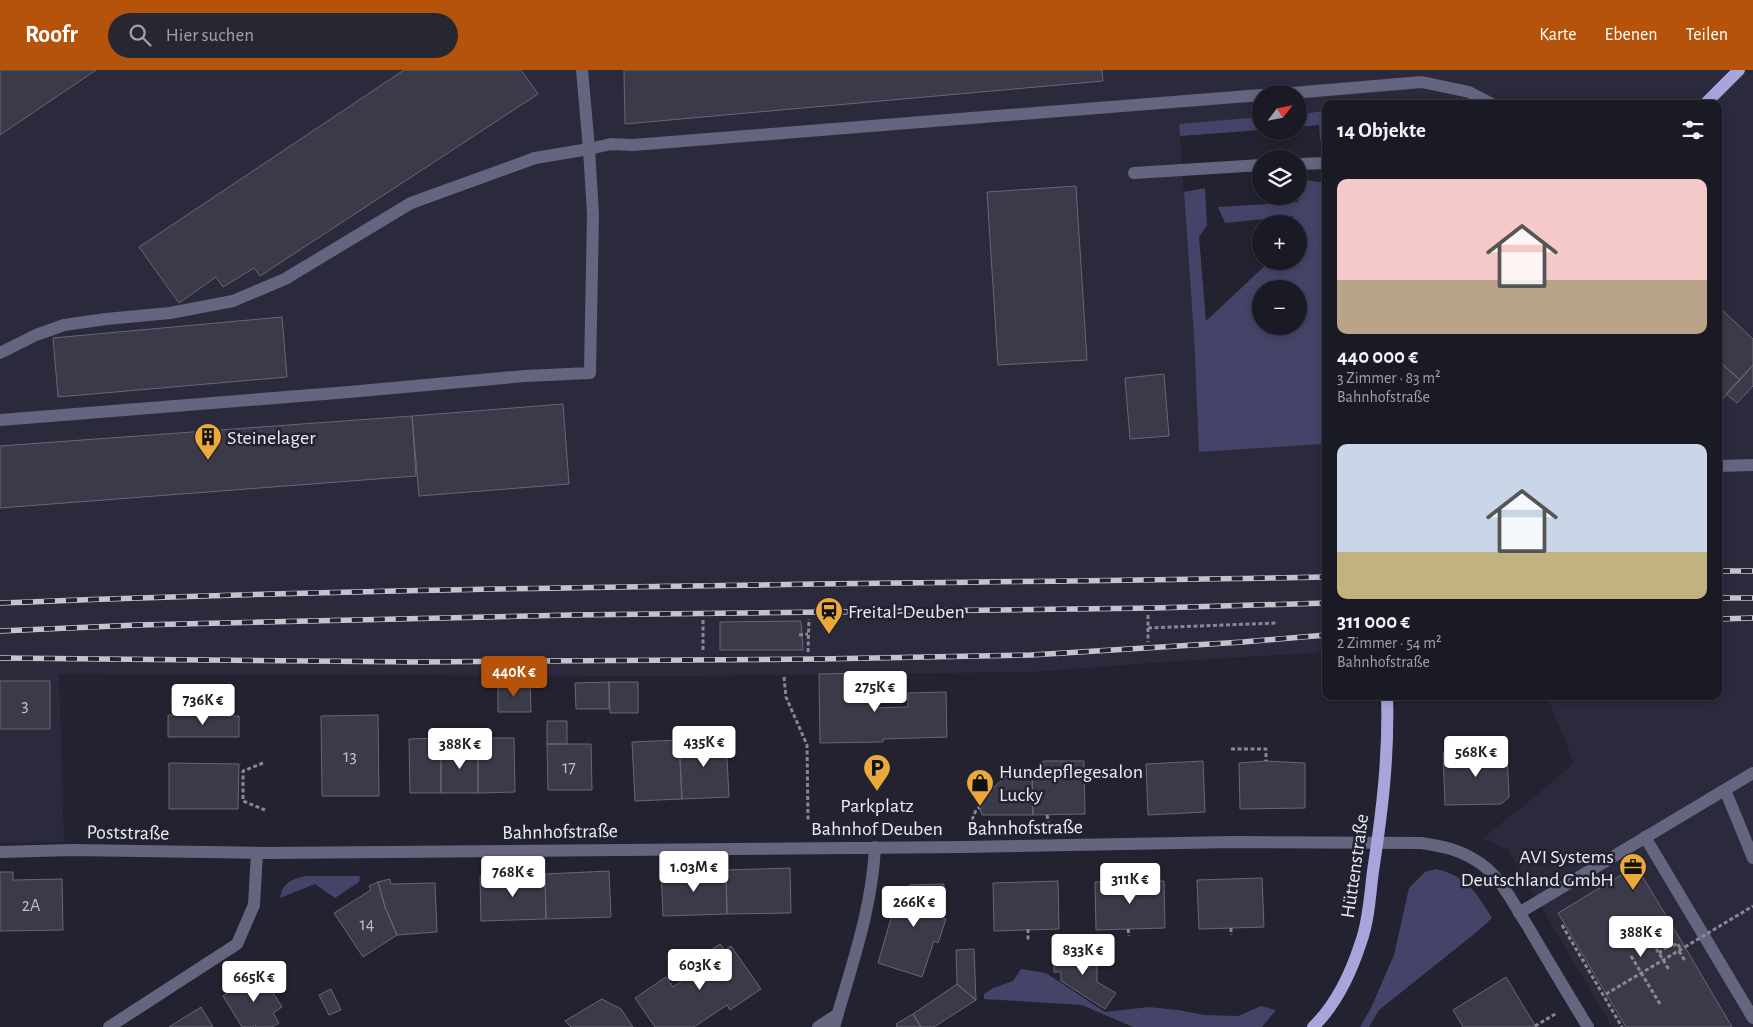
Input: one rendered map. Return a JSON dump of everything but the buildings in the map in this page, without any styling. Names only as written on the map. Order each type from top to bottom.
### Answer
[{"type":"main road","points":[[1709,100],[1739,70]]},
{"type":"main road","name":"Hüttenstraße","points":[[1313,1027],[1337,998],[1362,941],[1377,843],[1386,765],[1387,700]]},
{"type":"street","points":[[0,420],[525,376],[590,373],[593,214],[582,70]]},
{"type":"street","points":[[1408,84],[1415,70]]},
{"type":"street","points":[[1308,92],[1422,82],[1469,92],[1484,100]]},
{"type":"street","points":[[0,353],[36,335],[64,325],[106,318],[170,313],[233,301],[285,279],[411,203],[535,158],[611,144],[633,145],[1252,96]]},
{"type":"street","points":[[1307,164],[1322,163]]},
{"type":"street","points":[[1134,173],[1252,166]]},
{"type":"street","points":[[1722,466],[1753,465]]},
{"type":"street","points":[[1519,913],[1753,773]]},
{"type":"street","points":[[1726,790],[1753,858]]},
{"type":"street","points":[[1645,837],[1753,1018]]},
{"type":"street","name":"Bahnhofstraße","points":[[256,852],[1233,842],[1421,843],[1458,851],[1476,860],[1493,873],[1588,1027]]},
{"type":"street","points":[[834,1027],[867,912],[874,868],[875,847]]},
{"type":"street","name":"Poststraße","points":[[0,852],[72,850],[256,852]]},
{"type":"street","points":[[109,1027],[237,944],[254,905],[256,852]]},
{"type":"street","points":[[818,1027],[838,1014]]},
{"type":"path","points":[[1148,615],[1148,642]]},
{"type":"path","points":[[808,619],[808,652]]},
{"type":"path","points":[[703,620],[703,652]]},
{"type":"path","points":[[1148,628],[1278,624]]},
{"type":"path","points":[[799,635],[808,634]]},
{"type":"path","points":[[784,677],[786,697],[807,745],[808,820]]},
{"type":"path","points":[[1231,750],[1266,749],[1266,761]]},
{"type":"path","points":[[263,764],[243,771],[240,786],[243,802],[265,810]]},
{"type":"path","points":[[972,820],[976,810],[980,807]]},
{"type":"path","points":[[1047,815],[1049,825]]},
{"type":"path","points":[[1112,866],[1112,882]]},
{"type":"path","points":[[1606,994],[1753,906]]},
{"type":"path","points":[[1562,925],[1622,1027]]},
{"type":"path","points":[[1231,928],[1231,935]]},
{"type":"path","points":[[1028,929],[1028,942]]},
{"type":"path","points":[[1128,929],[1130,936]]},
{"type":"path","points":[[1660,954],[1661,951],[1673,944],[1668,934],[1653,943],[1669,970]]},
{"type":"path","points":[[1660,954],[1677,943],[1682,949],[1685,961]]},
{"type":"path","points":[[1631,956],[1660,1004]]},
{"type":"path","points":[[1535,1026],[1560,1011]]},
{"type":"shaded area","points":[[0,70],[1753,70],[1753,1027],[1612,1027],[1508,850],[1483,838],[1574,763],[1549,700],[1722,700],[1722,100],[1322,100],[1322,111],[1308,113],[1308,85],[1252,85],[1252,118],[1179,125],[1194,336],[1199,451],[1322,444],[1322,652],[1031,672],[677,676],[59,674],[64,842],[0,843]]},
{"type":"shaded area","points":[[1322,111],[1322,140],[1320,140],[1319,125],[1308,126],[1308,113]]},
{"type":"shaded area","points":[[1252,118],[1252,131],[1180,136],[1179,124]]},
{"type":"shaded area","points":[[1307,180],[1322,182],[1322,444],[1199,452],[1194,336],[1184,192],[1205,188],[1207,225],[1199,237],[1206,321],[1260,270],[1307,270],[1307,215],[1252,215],[1252,220],[1225,223],[1218,207],[1307,205]]},
{"type":"shaded area","points":[[1436,869],[1455,876],[1470,887],[1492,918],[1379,1010],[1369,1027],[1360,1027],[1371,1008],[1394,955],[1409,888],[1425,872]]},
{"type":"shaded area","points":[[306,876],[360,876],[359,882],[335,898],[315,884],[280,898],[283,888],[289,882]]},
{"type":"shaded area","points":[[1021,969],[1046,973],[1105,1012],[1149,1007],[1204,1015],[1238,1016],[1261,1006],[1276,1010],[1262,1027],[1133,1027],[1082,1005],[984,999],[984,994],[993,988],[1013,981]]},
{"type":"railway","points":[[1722,571],[1753,571]]},
{"type":"railway","points":[[0,603],[332,592],[1322,577]]},
{"type":"railway","points":[[1722,598],[1753,598]]},
{"type":"railway","points":[[0,631],[138,625],[571,615],[1154,608],[1322,603]]},
{"type":"railway","points":[[1722,619],[1753,618]]},
{"type":"railway","points":[[0,658],[418,662],[820,659],[1031,655],[1322,635]]},
{"type":"place","name":"Steinelager","points":[[208,461]]},
{"type":"place","name":"Freital-Deuben","points":[[829,635]]},
{"type":"place","name":"Parkplatz Bahnhof Deuben","points":[[877,792]]},
{"type":"place","name":"Hundepflegesalon Lucky","points":[[980,807]]},
{"type":"place","name":"AVI Systems Deutschland GmbH","points":[[1633,891]]}]
